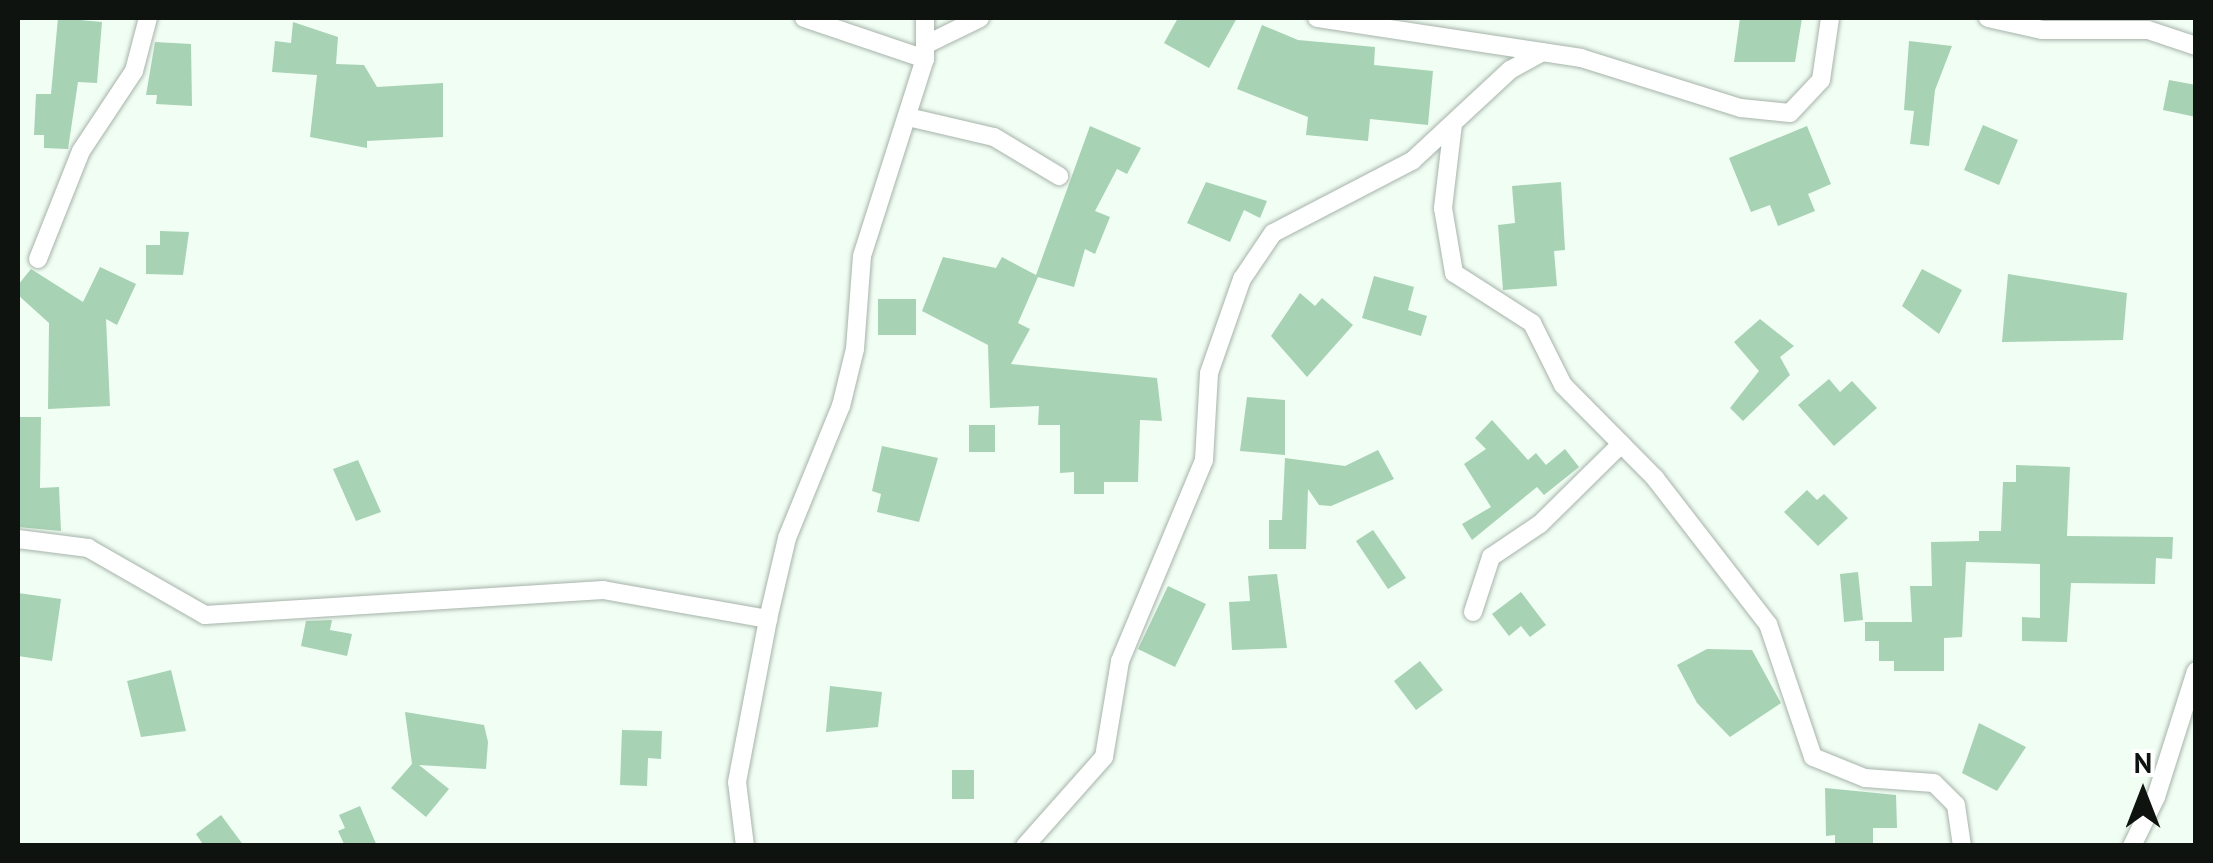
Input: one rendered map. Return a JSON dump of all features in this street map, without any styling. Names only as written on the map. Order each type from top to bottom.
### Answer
[{"type":"street","points":[[38,258],[81,151],[134,71],[148,18]]},
{"type":"street","points":[[804,18],[926,51],[980,18]]},
{"type":"street","points":[[745,846],[738,782],[768,619],[786,538],[842,406],[856,349],[862,256],[926,51],[925,18]]},
{"type":"street","points":[[1317,18],[1542,52],[1740,108],[1790,113],[1821,80],[1830,18]]},
{"type":"street","points":[[1988,18],[2042,30],[2148,30],[2196,46]]},
{"type":"street","points":[[1024,846],[1104,757],[1120,661],[1204,460],[1208,373],[1242,279],[1274,233],[1412,161],[1542,52]]},
{"type":"street","points":[[908,117],[994,137],[1059,176]]},
{"type":"street","points":[[1454,124],[1443,208],[1447,260],[1454,273],[1532,323],[1563,385],[1620,444],[1768,624],[1812,757],[1864,778],[1934,782],[1963,820],[1962,846]]},
{"type":"street","points":[[1473,612],[1491,557],[1540,524],[1620,444]]},
{"type":"street","points":[[18,539],[88,548],[205,615],[603,590],[768,619]]},
{"type":"street","points":[[2132,846],[2156,798],[2196,671]]},
{"type":"building","points":[[58,18],[102,22],[97,83],[78,82],[68,149],[44,148],[44,135],[34,135],[36,94],[51,94]]},
{"type":"building","points":[[1178,18],[1237,18],[1209,68],[1164,43]]},
{"type":"building","points":[[1740,18],[1802,18],[1795,62],[1734,62]]},
{"type":"building","points":[[293,22],[338,37],[336,64],[364,65],[377,87],[443,83],[443,137],[367,141],[367,148],[310,137],[317,75],[272,72],[275,41],[291,43]]},
{"type":"building","points":[[1262,25],[1298,40],[1375,47],[1374,65],[1433,71],[1428,125],[1370,119],[1368,141],[1306,135],[1308,117],[1237,89]]},
{"type":"building","points":[[1909,41],[1952,46],[1935,90],[1929,146],[1910,144],[1914,111],[1904,110]]},
{"type":"building","points":[[155,42],[191,44],[192,106],[156,104],[157,95],[146,95]]},
{"type":"building","points":[[2169,80],[2196,85],[2196,117],[2163,110]]},
{"type":"building","points":[[1983,125],[2018,140],[1999,185],[1964,170]]},
{"type":"building","points":[[1090,126],[1141,148],[1127,174],[1117,169],[1095,211],[1110,217],[1095,254],[1085,249],[1074,287],[1038,277],[1018,323],[1030,329],[1011,364],[1157,378],[1162,421],[1140,420],[1138,482],[1104,482],[1104,494],[1074,494],[1074,472],[1060,473],[1060,425],[1038,425],[1039,406],[990,408],[988,345],[922,311],[943,257],[996,268],[1002,257],[1036,275]]},
{"type":"building","points":[[1807,126],[1831,184],[1808,194],[1815,211],[1778,226],[1770,205],[1751,212],[1729,158]]},
{"type":"building","points":[[1206,182],[1267,201],[1260,218],[1244,210],[1230,242],[1187,223]]},
{"type":"building","points":[[1561,182],[1565,250],[1554,251],[1557,286],[1503,290],[1498,225],[1515,223],[1512,186]]},
{"type":"building","points":[[160,231],[189,232],[183,275],[146,274],[146,245],[160,245]]},
{"type":"building","points":[[100,267],[136,284],[117,325],[106,319],[110,406],[48,409],[49,323],[18,295],[18,285],[31,269],[83,302]]},
{"type":"building","points":[[1922,269],[1962,290],[1939,334],[1902,306]]},
{"type":"building","points":[[2008,274],[2127,293],[2123,340],[2002,342]]},
{"type":"building","points":[[1374,276],[1414,287],[1408,310],[1427,316],[1421,336],[1362,318]]},
{"type":"building","points":[[1300,293],[1315,306],[1322,298],[1353,325],[1307,377],[1271,336]]},
{"type":"building","points":[[878,299],[916,299],[916,335],[878,335]]},
{"type":"building","points":[[1760,319],[1794,346],[1780,357],[1790,375],[1743,421],[1730,408],[1759,371],[1734,342]]},
{"type":"building","points":[[1829,379],[1840,392],[1852,381],[1877,408],[1834,446],[1798,405]]},
{"type":"building","points":[[1247,397],[1285,400],[1285,455],[1240,451]]},
{"type":"building","points":[[18,417],[41,417],[40,488],[59,487],[61,531],[18,527]]},
{"type":"building","points":[[1492,420],[1528,460],[1536,453],[1546,465],[1565,449],[1579,467],[1544,495],[1537,487],[1472,540],[1462,524],[1491,507],[1464,464],[1486,449],[1475,438]]},
{"type":"building","points":[[969,425],[995,425],[995,452],[969,452]]},
{"type":"building","points":[[882,446],[938,458],[919,522],[877,512],[881,494],[872,491]]},
{"type":"building","points":[[1378,450],[1394,479],[1331,506],[1319,505],[1308,489],[1306,549],[1269,549],[1269,520],[1282,520],[1285,458],[1345,466]]},
{"type":"building","points":[[358,460],[381,512],[356,521],[333,469]]},
{"type":"building","points":[[2016,465],[2070,467],[2067,536],[2173,537],[2172,559],[2156,558],[2155,584],[2071,583],[2067,642],[2022,641],[2022,617],[2040,618],[2040,564],[1966,562],[1962,637],[1944,638],[1944,671],[1894,671],[1894,661],[1879,661],[1879,641],[1865,641],[1865,622],[1912,622],[1910,586],[1932,586],[1931,542],[1979,541],[1979,531],[2001,531],[2003,482],[2016,482]]},
{"type":"building","points":[[1807,490],[1817,500],[1824,494],[1848,518],[1818,546],[1784,512]]},
{"type":"building","points":[[1373,530],[1406,578],[1388,589],[1356,541]]},
{"type":"building","points":[[1858,572],[1863,620],[1844,622],[1840,574]]},
{"type":"building","points":[[1277,574],[1287,648],[1232,650],[1229,602],[1250,601],[1248,576]]},
{"type":"building","points":[[1168,586],[1206,604],[1175,667],[1138,649]]},
{"type":"building","points":[[1521,592],[1546,625],[1530,637],[1521,626],[1509,636],[1492,614]]},
{"type":"building","points":[[18,593],[61,599],[52,661],[18,656]]},
{"type":"building","points":[[332,620],[330,630],[352,634],[347,656],[301,646],[306,621]]},
{"type":"building","points":[[1707,649],[1752,650],[1781,703],[1730,737],[1697,703],[1677,665]]},
{"type":"building","points":[[1420,661],[1443,690],[1416,710],[1394,681]]},
{"type":"building","points":[[171,670],[186,731],[141,737],[127,681]]},
{"type":"building","points":[[830,686],[882,692],[878,727],[826,732]]},
{"type":"building","points":[[405,712],[484,725],[488,742],[486,769],[419,765],[449,789],[426,817],[391,788],[412,764]]},
{"type":"building","points":[[1979,723],[2026,747],[1997,791],[1962,773]]},
{"type":"building","points":[[622,730],[662,731],[661,759],[648,758],[647,786],[620,785]]},
{"type":"building","points":[[952,770],[974,770],[974,799],[952,799]]},
{"type":"building","points":[[1825,788],[1896,795],[1897,828],[1873,828],[1873,846],[1835,846],[1835,835],[1826,836]]},
{"type":"building","points":[[360,806],[377,846],[345,846],[338,831],[345,828],[339,815]]},
{"type":"building","points":[[221,815],[244,846],[204,846],[196,834]]}]
